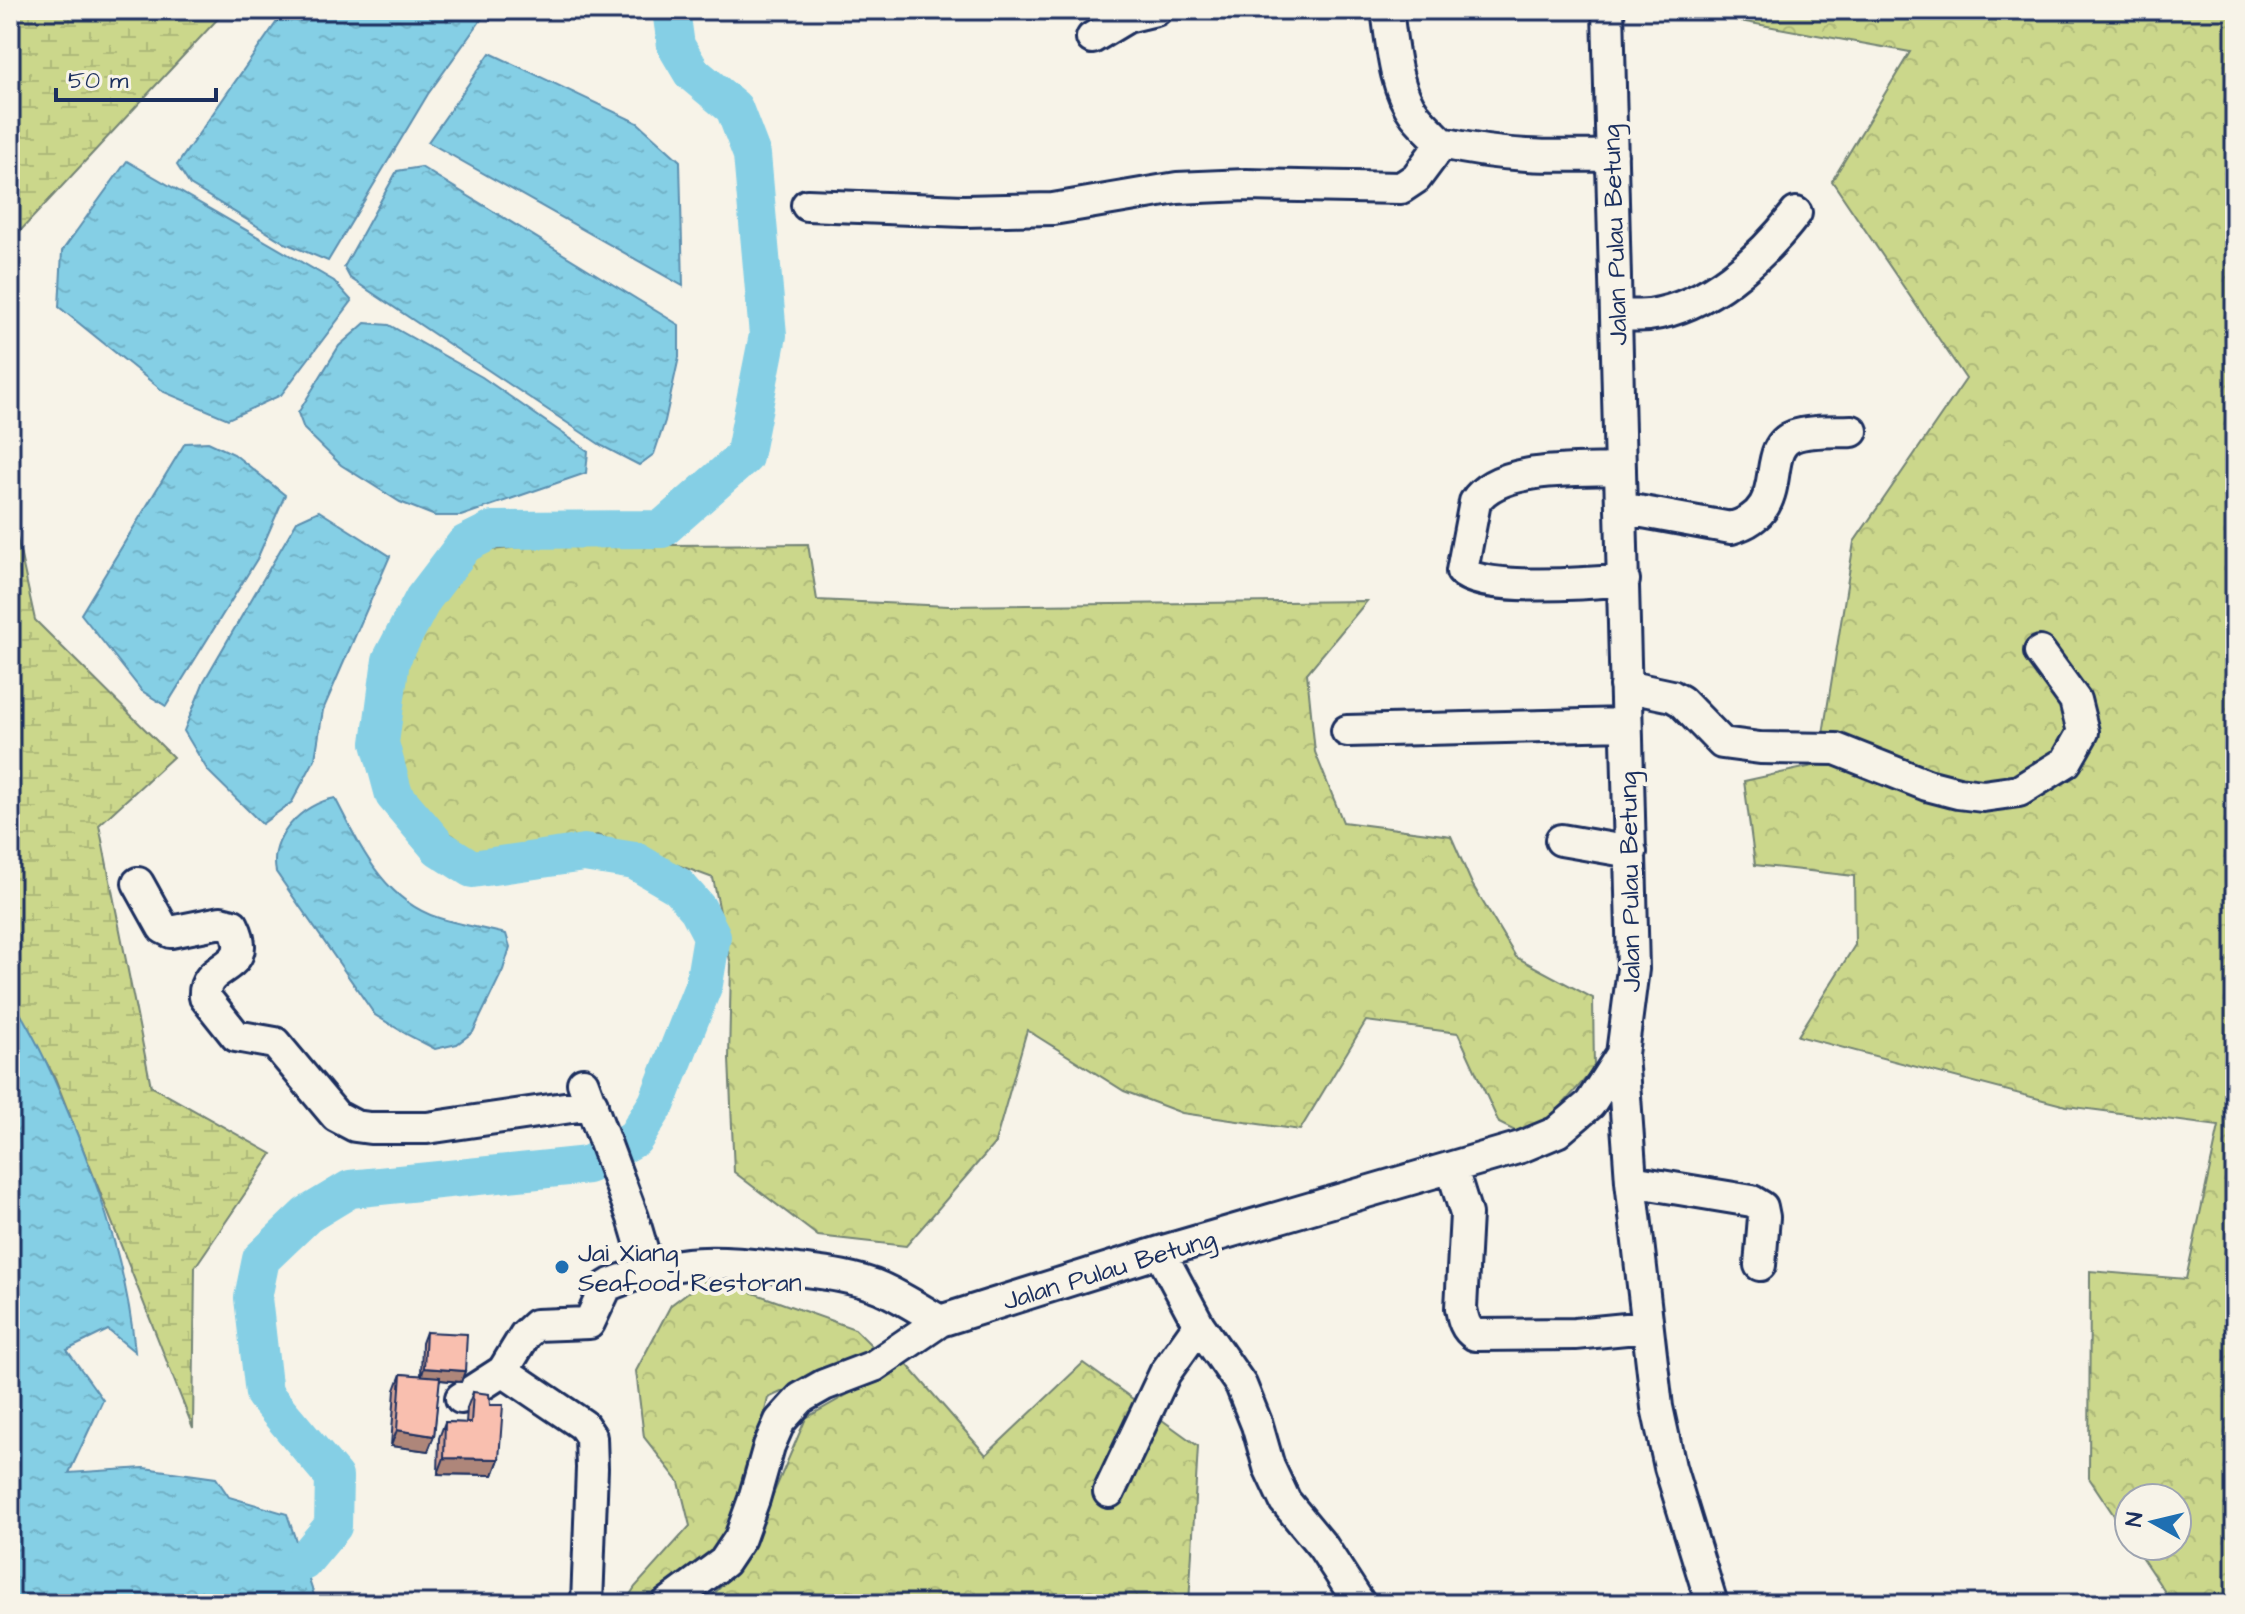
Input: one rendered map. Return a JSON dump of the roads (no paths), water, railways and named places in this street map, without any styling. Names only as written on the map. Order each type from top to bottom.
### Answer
[{"type":"street","points":[[1092,38],[1127,17],[1156,10]]},
{"type":"street","points":[[1387,10],[1399,78],[1407,102],[1442,143],[1488,154],[1525,157],[1612,155]]},
{"type":"street","name":"Jalan Pulau Betung","points":[[667,1604],[724,1562],[740,1538],[769,1446],[780,1421],[801,1398],[824,1385],[874,1366],[940,1321],[1160,1252],[1452,1169],[1557,1132],[1590,1104],[1622,1054],[1633,969],[1608,10]]},
{"type":"street","points":[[807,205],[964,211],[1053,209],[1177,188],[1246,185],[1401,188],[1416,178],[1442,143]]},
{"type":"street","points":[[1618,315],[1649,315],[1704,295],[1727,281],[1778,237],[1796,213]]},
{"type":"street","points":[[1621,508],[1731,528],[1748,523],[1762,512],[1784,443],[1794,436],[1852,431]]},
{"type":"street","points":[[1620,469],[1518,476],[1480,493],[1475,502],[1462,571],[1467,575],[1505,582],[1553,586],[1624,580]]},
{"type":"street","points":[[1625,686],[1672,696],[1681,701],[1722,743],[1771,748],[1836,749],[1927,785],[1958,793],[2003,795],[2034,783],[2066,762],[2083,732],[2075,700],[2040,652]]},
{"type":"street","points":[[1347,731],[1626,724]]},
{"type":"street","points":[[1561,840],[1631,852]]},
{"type":"street","points":[[138,883],[163,928],[171,932],[221,922],[233,925],[241,941],[239,953],[209,980],[205,997],[236,1036],[275,1043],[336,1116],[355,1126],[427,1128],[590,1100],[648,1269]]},
{"type":"street","points":[[1622,1054],[1631,1181],[1657,1407],[1670,1467],[1712,1604]]},
{"type":"street","points":[[1452,1169],[1466,1214],[1461,1308],[1470,1332],[1475,1335],[1548,1335],[1646,1327]]},
{"type":"street","points":[[1631,1181],[1752,1201],[1762,1207],[1760,1265]]},
{"type":"street","points":[[1160,1252],[1199,1325],[1241,1385],[1269,1467],[1285,1501],[1323,1547],[1360,1604]]},
{"type":"street","points":[[461,1398],[503,1371],[531,1328],[550,1323],[589,1323],[606,1287],[648,1269],[716,1261],[836,1274],[881,1288],[940,1321]]},
{"type":"street","points":[[1109,1492],[1165,1373],[1199,1325]]},
{"type":"street","points":[[503,1371],[583,1425],[591,1437],[587,1604]]},
{"type":"water","points":[[285,10],[488,10],[428,94],[328,261],[285,243],[190,185],[177,165]]},
{"type":"water","points":[[490,53],[638,123],[680,161],[683,286],[428,142]]},
{"type":"water","points":[[127,161],[334,281],[352,301],[281,395],[228,419],[164,392],[59,307],[62,251]]},
{"type":"water","points":[[421,167],[679,325],[679,357],[665,421],[654,454],[639,465],[602,446],[350,278],[344,267],[397,171]]},
{"type":"water","points":[[365,323],[389,325],[482,377],[588,451],[586,473],[461,516],[435,516],[400,502],[341,465],[304,429],[298,413],[339,346]]},
{"type":"water","points":[[208,442],[234,454],[285,495],[257,559],[166,706],[142,691],[81,614],[185,443]]},
{"type":"water","points":[[319,511],[390,556],[323,710],[315,759],[292,802],[262,824],[208,771],[184,731],[204,681],[297,521]]},
{"type":"water","points":[[335,798],[375,869],[403,898],[419,910],[439,918],[506,934],[510,947],[503,970],[473,1032],[457,1044],[435,1049],[375,1015],[276,872],[278,847],[290,824],[311,807]]},
{"type":"water","points":[[10,997],[47,1064],[87,1160],[114,1241],[132,1324],[135,1352],[108,1330],[67,1350],[103,1400],[69,1473],[144,1468],[216,1478],[229,1497],[287,1514],[317,1604],[10,1604]]},
{"type":"waterway","points":[[303,1562],[333,1526],[334,1477],[264,1394],[253,1298],[261,1259],[307,1215],[350,1189],[588,1165],[635,1138],[657,1103],[704,984],[712,936],[698,909],[678,886],[635,861],[584,853],[472,869],[439,848],[394,795],[380,743],[391,660],[423,599],[465,544],[493,530],[662,529],[744,457],[768,335],[752,155],[734,108],[692,73],[676,46],[671,10]]},
{"type":"place","name":"Jai Xiang Seafood Restoran","points":[[562,1267]]}]
